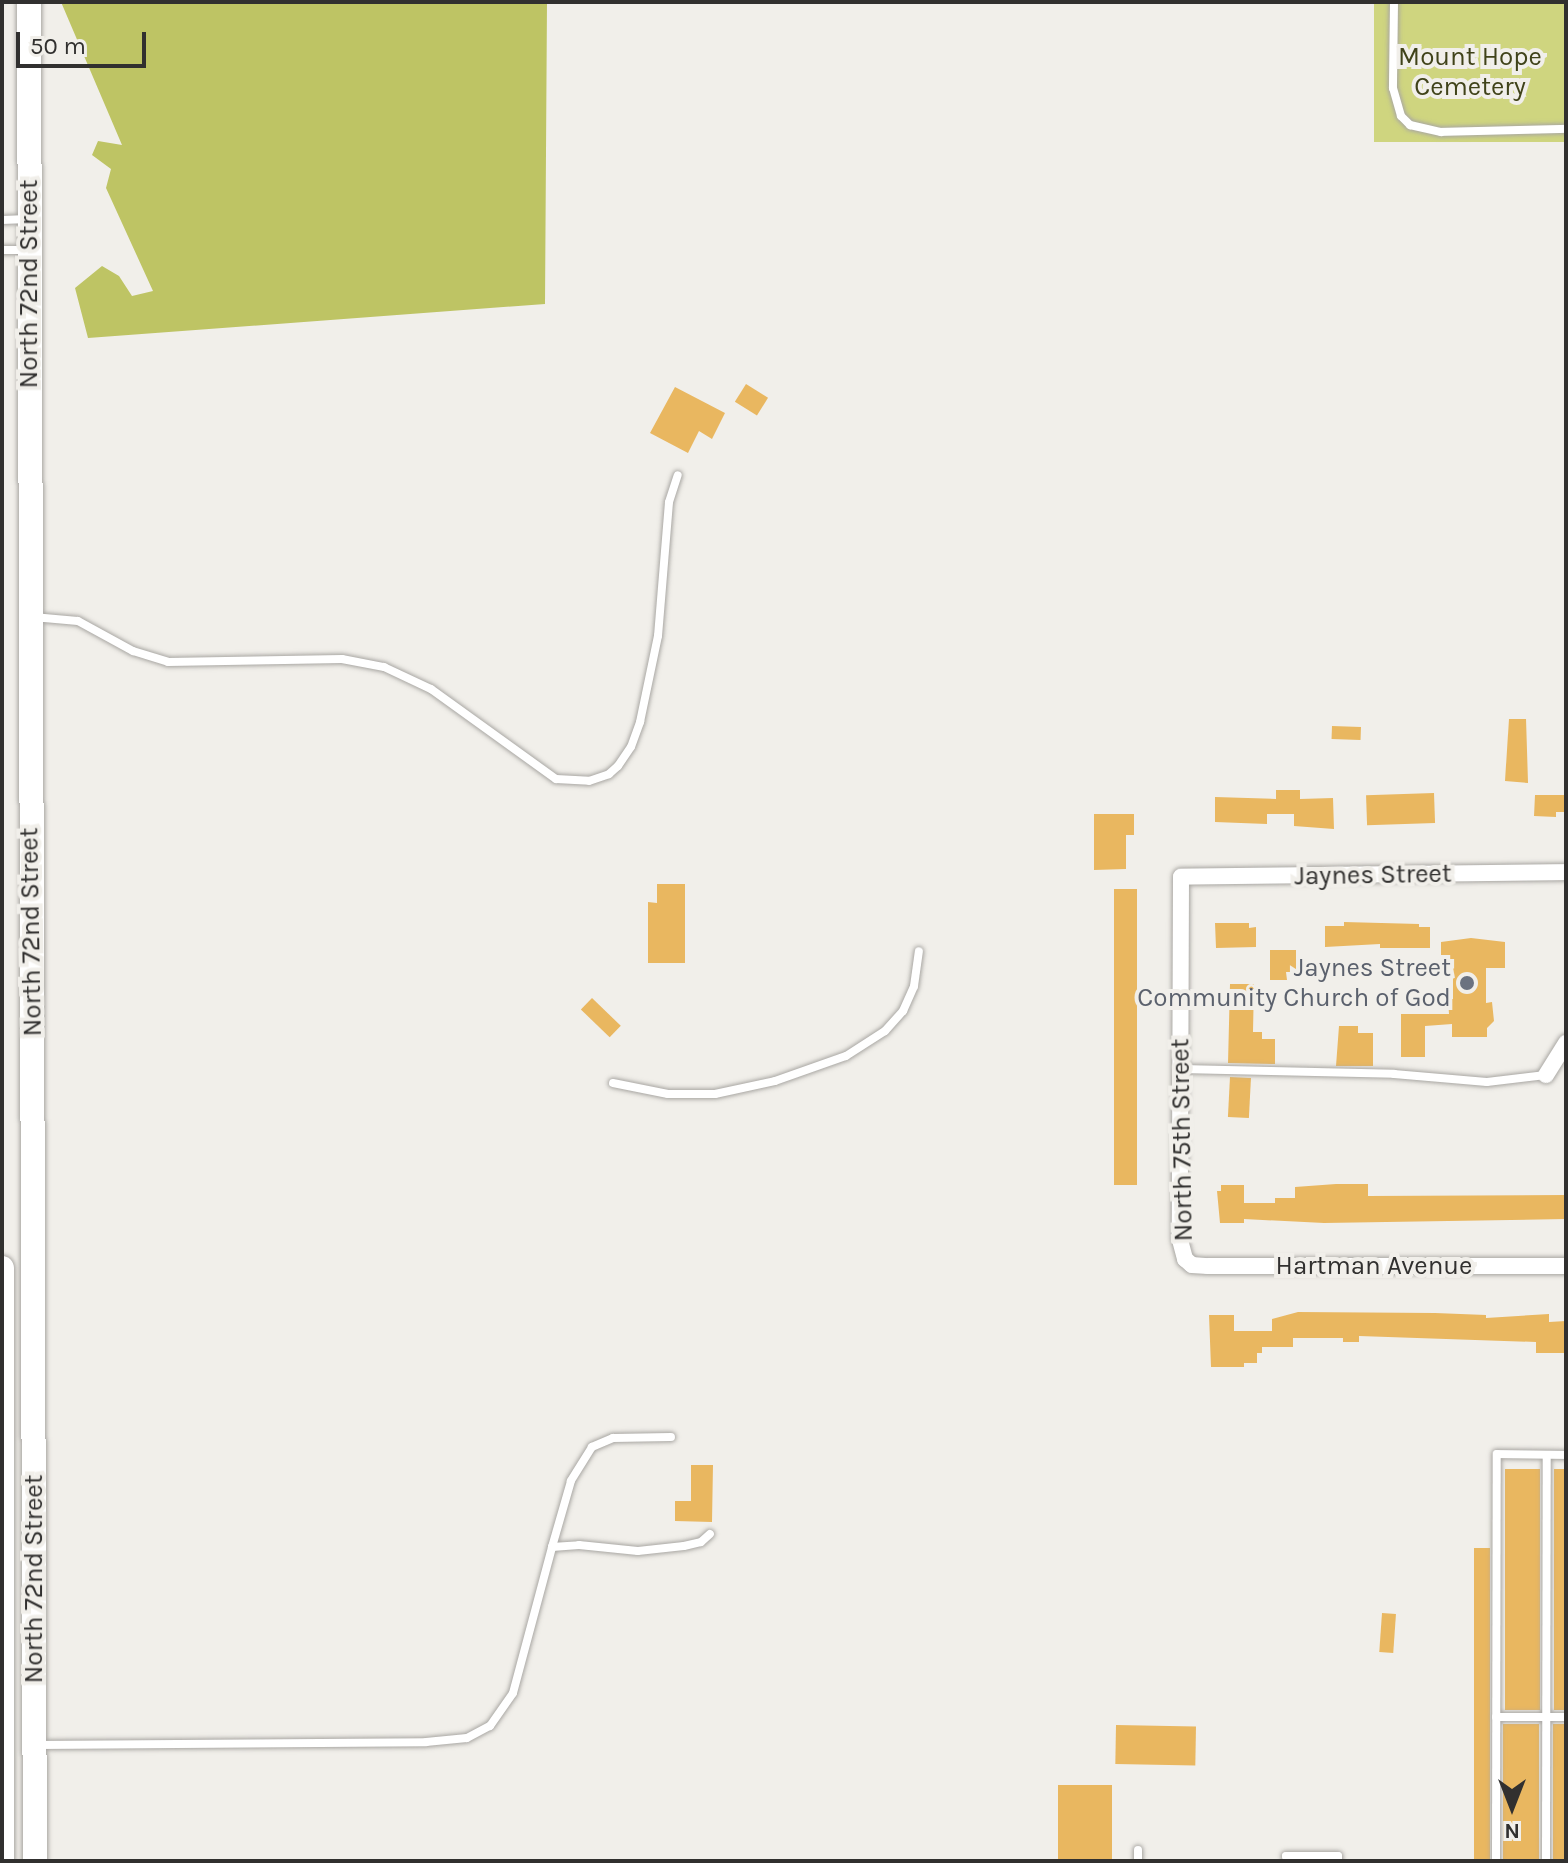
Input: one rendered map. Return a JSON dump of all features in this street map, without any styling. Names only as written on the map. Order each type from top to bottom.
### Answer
[{"type":"main road","name":"North 72nd Street","points":[[29,2],[35,1861]]},
{"type":"main road","name":"North 72nd Street","points":[[2,1268],[2,1861]]},
{"type":"street","name":"Jaynes Street","points":[[1181,877],[1566,873]]},
{"type":"street","name":"North 75th Street","points":[[1181,877],[1180,1240],[1185,1259]]},
{"type":"street","points":[[1546,1075],[1566,1043]]},
{"type":"street","name":"Hartman Avenue","points":[[1185,1259],[1192,1265],[1208,1266],[1566,1266]]},
{"type":"street","points":[[2,1361],[35,1362]]},
{"type":"lane","points":[[1394,2],[1393,88],[1401,116],[1410,125],[1441,132],[1566,129]]},
{"type":"lane","points":[[2,220],[29,219]]},
{"type":"lane","points":[[2,250],[29,250]]},
{"type":"lane","points":[[30,617],[78,621],[133,651],[168,662],[342,659],[384,667],[431,689],[556,779],[589,781],[609,774],[618,766],[631,747],[640,722],[658,636],[669,502],[678,475]]},
{"type":"lane","points":[[613,1083],[668,1094],[715,1094],[755,1087],[835,1061],[869,1043],[895,1021],[914,986],[919,951]]},
{"type":"lane","points":[[1181,1069],[1380,1073],[1487,1082],[1546,1075]]},
{"type":"lane","points":[[34,1745],[426,1742],[467,1738],[490,1726],[513,1693],[571,1481],[592,1447],[613,1438],[671,1437]]},
{"type":"lane","points":[[1496,1861],[1497,1454],[1566,1455]]},
{"type":"lane","points":[[1546,1861],[1547,1455]]},
{"type":"lane","points":[[552,1547],[579,1545],[638,1551],[701,1542],[710,1534]]},
{"type":"lane","points":[[1496,1717],[1566,1717]]},
{"type":"lane","points":[[1138,1850],[1138,1861]]},
{"type":"lane","points":[[1287,1861],[1286,1856],[1338,1856],[1338,1861]]},
{"type":"green space","points":[[61,2],[547,2],[545,304],[88,338],[75,288],[102,266],[119,276],[132,296],[153,291],[106,188],[111,169],[92,155],[98,141],[122,145]]},
{"type":"green space","name":"Mount Hope Cemetery","points":[[1374,2],[1566,2],[1566,142],[1374,142]]},
{"type":"building","points":[[746,384],[768,398],[757,416],[735,402]]},
{"type":"building","points":[[675,387],[725,413],[712,439],[699,431],[688,453],[650,433]]},
{"type":"building","points":[[1509,719],[1526,719],[1528,783],[1505,781]]},
{"type":"building","points":[[1332,726],[1361,727],[1361,740],[1332,739]]},
{"type":"building","points":[[1276,790],[1300,790],[1300,799],[1333,798],[1334,829],[1294,826],[1294,814],[1267,814],[1267,824],[1215,822],[1215,797],[1276,799]]},
{"type":"building","points":[[1434,793],[1435,823],[1367,825],[1366,795]]},
{"type":"building","points":[[1535,795],[1566,795],[1566,812],[1556,812],[1556,817],[1534,816]]},
{"type":"building","points":[[1094,814],[1134,814],[1134,835],[1126,835],[1126,869],[1094,870]]},
{"type":"building","points":[[657,884],[685,884],[685,963],[648,963],[648,902],[657,903]]},
{"type":"building","points":[[1114,889],[1137,889],[1137,1185],[1114,1185]]},
{"type":"building","points":[[1344,922],[1430,927],[1430,948],[1380,948],[1380,944],[1325,947],[1325,926],[1344,926]]},
{"type":"building","points":[[1215,923],[1249,923],[1249,928],[1256,927],[1256,947],[1216,948]]},
{"type":"building","points":[[1471,938],[1505,942],[1505,968],[1486,968],[1486,1003],[1492,1002],[1494,1021],[1487,1028],[1487,1037],[1452,1037],[1452,1024],[1425,1026],[1425,1057],[1401,1057],[1401,1014],[1449,1014],[1448,999],[1453,999],[1453,964],[1441,964],[1441,942]]},
{"type":"building","points":[[1270,950],[1296,950],[1296,972],[1286,972],[1287,980],[1270,980]]},
{"type":"building","points":[[1230,984],[1254,984],[1253,1032],[1262,1032],[1262,1039],[1275,1039],[1275,1064],[1228,1063]]},
{"type":"building","points":[[592,998],[621,1026],[610,1037],[581,1010]]},
{"type":"building","points":[[1339,1026],[1358,1026],[1358,1033],[1373,1033],[1373,1066],[1336,1066]]},
{"type":"building","points":[[1230,1077],[1251,1078],[1249,1118],[1228,1117]]},
{"type":"building","points":[[1368,1184],[1368,1196],[1566,1195],[1566,1219],[1324,1223],[1244,1219],[1244,1223],[1220,1223],[1217,1191],[1221,1191],[1221,1185],[1244,1185],[1244,1203],[1275,1203],[1275,1198],[1295,1198],[1295,1187]]},
{"type":"building","points":[[1298,1312],[1435,1313],[1486,1315],[1486,1318],[1549,1314],[1549,1322],[1566,1321],[1566,1344],[1564,1353],[1536,1353],[1536,1342],[1359,1336],[1359,1342],[1343,1342],[1343,1338],[1293,1338],[1293,1347],[1262,1347],[1262,1353],[1257,1353],[1257,1363],[1244,1363],[1244,1367],[1211,1367],[1209,1315],[1234,1315],[1234,1331],[1272,1331],[1272,1319]]},
{"type":"building","points":[[691,1465],[713,1465],[712,1522],[675,1521],[675,1501],[691,1501]]},
{"type":"building","points":[[1505,1469],[1540,1469],[1540,1710],[1505,1710]]},
{"type":"building","points":[[1554,1469],[1566,1469],[1566,1710],[1554,1710]]},
{"type":"building","points":[[1474,1548],[1490,1548],[1490,1861],[1474,1861]]},
{"type":"building","points":[[1382,1613],[1396,1614],[1393,1653],[1379,1652]]},
{"type":"building","points":[[1503,1724],[1539,1724],[1539,1861],[1503,1861]]},
{"type":"building","points":[[1553,1724],[1566,1724],[1566,1861],[1553,1861]]},
{"type":"building","points":[[1116,1725],[1196,1726],[1195,1765],[1115,1764]]},
{"type":"building","points":[[1058,1785],[1112,1785],[1112,1861],[1058,1861]]},
{"type":"place","name":"Jaynes Street Community Church of God","points":[[1467,983]]}]
